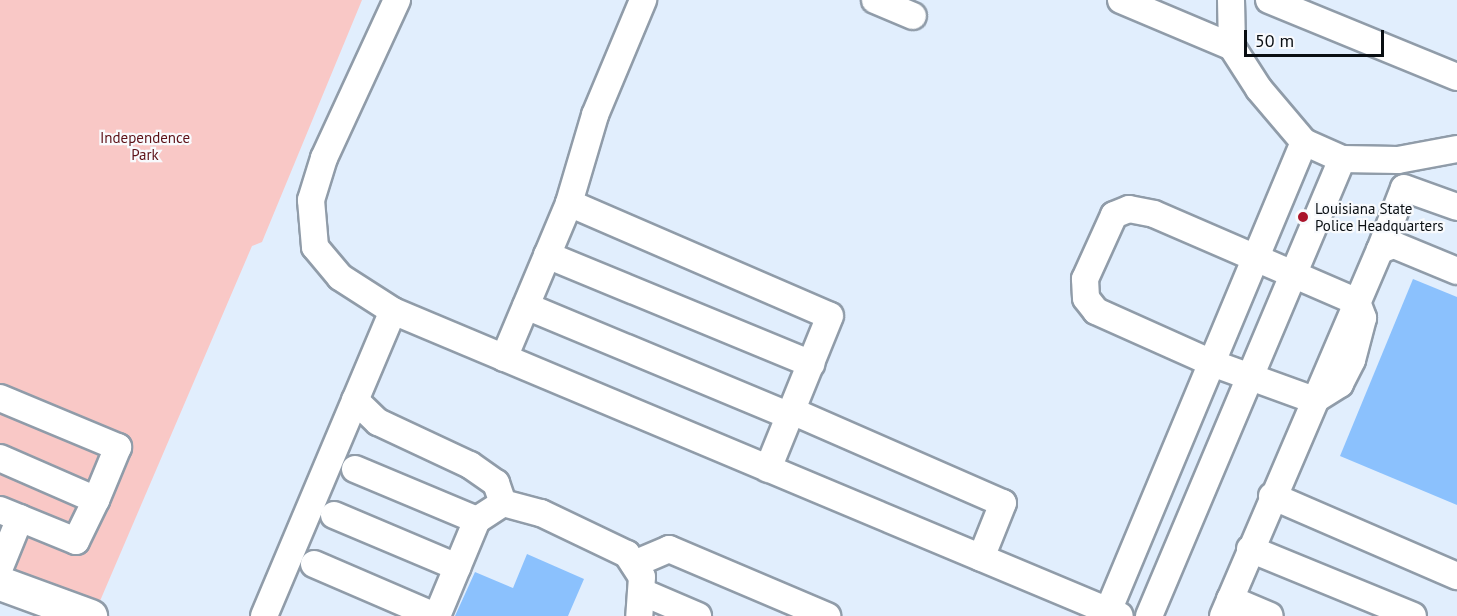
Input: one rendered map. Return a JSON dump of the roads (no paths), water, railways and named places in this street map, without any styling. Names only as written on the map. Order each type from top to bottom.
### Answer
[{"type":"main road","points":[[0,583],[90,616]]},
{"type":"street","points":[[398,0],[324,158],[311,200],[315,247],[340,277],[393,311],[1111,614],[1304,142]]},
{"type":"street","points":[[504,358],[569,203],[595,115],[643,0]]},
{"type":"street","points":[[875,0],[913,16]]},
{"type":"street","points":[[1121,0],[1232,47]]},
{"type":"street","points":[[1231,0],[1232,47],[1259,89],[1304,142],[1342,159],[1398,160],[1457,149]]},
{"type":"street","points":[[1269,0],[1457,77]]},
{"type":"street","points":[[1149,616],[1342,159]]},
{"type":"street","points":[[1270,616],[1226,607],[1380,250],[1404,188],[1457,207]]},
{"type":"street","points":[[569,203],[830,316],[768,469]]},
{"type":"street","points":[[1314,400],[1212,363],[1096,311],[1086,298],[1085,279],[1114,215],[1129,209],[1154,214],[1357,302]]},
{"type":"street","points":[[1380,250],[1394,244],[1457,271]]},
{"type":"street","points":[[547,255],[811,364]]},
{"type":"street","points":[[526,306],[791,413],[1004,503],[981,558]]},
{"type":"street","points":[[264,616],[393,311]]},
{"type":"street","points":[[0,398],[118,447],[76,541],[10,514],[0,567]]},
{"type":"street","points":[[355,400],[378,422],[470,465],[496,483],[503,503]]},
{"type":"street","points":[[0,458],[96,500]]},
{"type":"street","points":[[355,469],[477,520]]},
{"type":"street","points":[[1272,496],[1457,576]]},
{"type":"street","points":[[314,564],[436,616],[477,520],[503,503],[541,513],[627,554],[642,577],[640,604],[698,616]]},
{"type":"street","points":[[334,515],[457,567]]},
{"type":"street","points":[[634,564],[669,549],[827,616]]},
{"type":"street","points":[[1250,549],[1413,616]]},
{"type":"place","name":"Louisiana State Police Headquarters","points":[[1303,217]]},
{"type":"park label","name":"Independence Park","points":[[145,146]]}]
